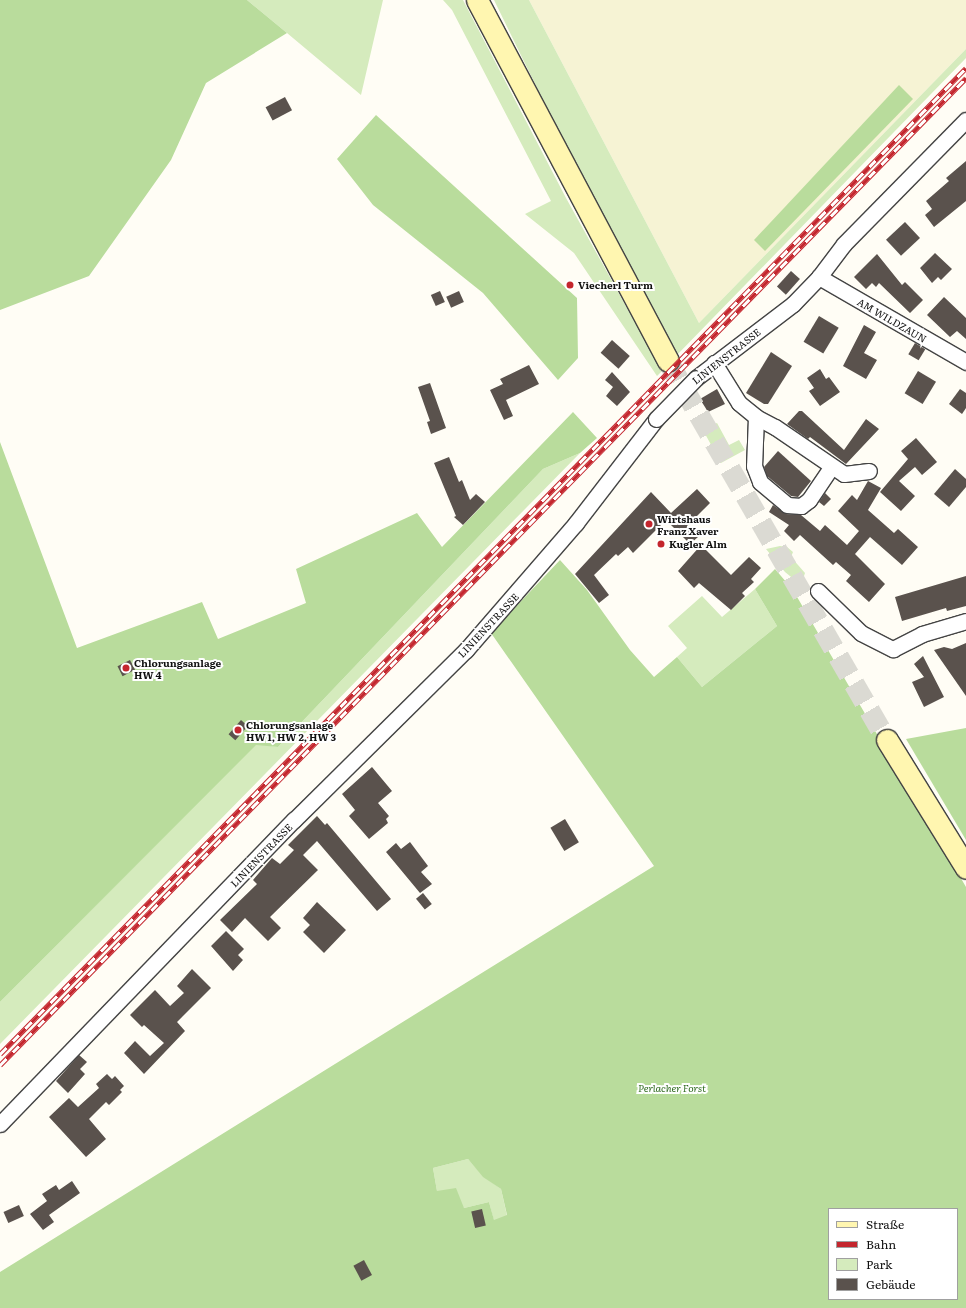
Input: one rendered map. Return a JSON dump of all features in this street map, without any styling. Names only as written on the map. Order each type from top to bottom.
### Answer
[{"type":"main road","points":[[477,0],[668,361]]},
{"type":"main road","points":[[887,740],[966,868]]},
{"type":"street","name":"LINIENSTRASSE","points":[[0,1124],[294,820],[466,650],[569,532],[656,419],[696,378],[793,304],[819,277],[844,244],[966,120]]},
{"type":"street","name":"AM WILDZAUN","points":[[819,277],[966,362]]},
{"type":"street","points":[[714,363],[739,403],[756,417],[776,427],[831,467],[844,474],[869,471]]},
{"type":"street","points":[[756,417],[754,466],[760,482],[787,505],[801,506],[809,500],[831,467]]},
{"type":"street","points":[[818,592],[861,633],[894,649],[922,634],[966,621]]},
{"type":"shaded area","points":[[529,0],[966,0],[966,49],[699,323]]},
{"type":"green space","points":[[0,0],[247,0],[287,33],[206,83],[171,160],[89,276],[0,310]]},
{"type":"green space","points":[[247,0],[383,0],[361,95],[287,33]]},
{"type":"green space","points":[[443,0],[463,0],[566,198],[662,371],[657,376],[574,253],[525,214],[551,201],[452,10]]},
{"type":"green space","points":[[494,0],[529,0],[699,323],[966,49],[966,58],[676,356],[561,137]]},
{"type":"green space","points":[[899,85],[913,99],[765,251],[754,240]]},
{"type":"green space","points":[[376,115],[577,298],[578,358],[558,380],[483,293],[373,205],[337,159]]},
{"type":"green space","points":[[573,412],[597,438],[580,453],[543,469],[278,747],[256,745],[0,1002],[0,442],[77,648],[202,602],[218,639],[306,603],[296,569],[417,513],[442,547]]},
{"type":"green space","points":[[703,418],[708,427],[717,423],[729,445],[739,440],[745,450],[721,463],[698,421]]},
{"type":"green space","points":[[580,453],[0,1044],[0,1002],[256,744],[278,747],[543,469]]},
{"type":"green space","points":[[780,546],[787,547],[793,552],[791,557],[805,573],[801,585],[785,572],[766,549]]},
{"type":"green space","name":"Perlacher Forst","points":[[560,560],[587,590],[630,650],[654,677],[677,657],[702,687],[777,626],[755,589],[775,569],[793,590],[966,887],[966,1308],[0,1308],[0,1272],[654,866],[491,633]],"holes":[[[468,1159],[483,1177],[501,1189],[507,1215],[494,1220],[489,1202],[464,1208],[456,1188],[437,1191],[433,1168]]]},
{"type":"green space","points":[[755,589],[777,626],[702,687],[677,657],[687,648],[668,626],[702,596],[722,617]]},
{"type":"green space","points":[[966,728],[966,840],[906,739]]},
{"type":"green space","points":[[468,1159],[483,1176],[501,1189],[507,1216],[494,1221],[489,1202],[464,1208],[437,1191],[433,1168]]},
{"type":"building","points":[[285,97],[292,110],[273,121],[266,107]]},
{"type":"building","points":[[966,161],[966,201],[934,227],[925,215],[932,209],[926,201],[949,181],[946,178]]},
{"type":"building","points":[[905,222],[920,238],[901,256],[886,240]]},
{"type":"building","points":[[935,253],[952,269],[941,280],[938,277],[932,283],[920,268]]},
{"type":"building","points":[[877,254],[902,285],[905,282],[923,300],[910,313],[879,283],[876,287],[872,283],[866,289],[854,277]]},
{"type":"building","points":[[791,271],[800,279],[786,295],[777,287]]},
{"type":"building","points":[[440,291],[445,302],[436,306],[431,295]]},
{"type":"building","points":[[459,291],[464,302],[451,308],[446,297]]},
{"type":"building","points":[[944,297],[966,318],[966,339],[957,331],[950,337],[927,315]]},
{"type":"building","points":[[819,316],[839,328],[823,354],[804,342]]},
{"type":"building","points":[[864,325],[876,332],[864,353],[877,360],[866,379],[843,366]]},
{"type":"building","points":[[612,340],[630,356],[618,369],[601,353]]},
{"type":"building","points":[[915,343],[925,349],[919,360],[908,354]]},
{"type":"building","points":[[771,352],[792,366],[768,404],[764,404],[746,393]]},
{"type":"building","points":[[529,365],[539,384],[506,400],[513,416],[504,420],[490,390],[503,384],[500,379]]},
{"type":"building","points":[[820,369],[826,379],[829,377],[840,392],[820,406],[809,391],[814,388],[807,378]]},
{"type":"building","points":[[918,371],[936,382],[923,404],[905,393]]},
{"type":"building","points":[[612,372],[630,392],[617,406],[606,396],[613,387],[605,380]]},
{"type":"building","points":[[430,383],[446,428],[431,434],[427,422],[430,421],[418,387]]},
{"type":"building","points":[[717,389],[725,404],[708,412],[700,399]]},
{"type":"building","points":[[960,389],[966,393],[966,408],[962,414],[949,404]]},
{"type":"building","points":[[799,411],[802,411],[844,450],[866,419],[879,429],[846,464],[810,437],[808,439],[787,424]]},
{"type":"building","points":[[916,438],[937,462],[922,475],[915,467],[899,481],[915,496],[901,511],[880,492],[908,459],[901,451]]},
{"type":"building","points":[[778,451],[811,481],[798,497],[791,496],[767,476],[764,467]]},
{"type":"building","points":[[449,457],[459,482],[462,480],[470,500],[476,494],[485,502],[463,525],[454,517],[456,516],[434,463]]},
{"type":"building","points":[[955,469],[966,479],[966,487],[949,507],[934,494]]},
{"type":"building","points":[[868,481],[881,488],[868,510],[894,533],[898,529],[918,547],[902,565],[870,537],[855,554],[885,584],[869,602],[846,581],[851,575],[836,562],[833,565],[800,535],[794,541],[784,531],[789,525],[769,512],[773,505],[786,514],[801,515],[820,531],[825,525],[847,545],[859,531],[838,511],[852,495],[857,500]]},
{"type":"building","points":[[697,489],[710,503],[687,526],[698,537],[690,544],[666,520],[633,553],[628,547],[618,556],[616,554],[594,575],[609,595],[599,603],[575,574],[651,492],[671,513]]},
{"type":"building","points":[[825,493],[831,499],[824,506],[819,502]]},
{"type":"building","points":[[701,545],[731,575],[749,557],[761,568],[751,579],[754,582],[742,593],[745,596],[731,610],[699,583],[694,588],[678,571]]},
{"type":"building","points":[[966,576],[966,606],[947,611],[946,608],[902,621],[895,597]]},
{"type":"building","points":[[966,643],[966,696],[934,650],[944,647],[952,649]]},
{"type":"building","points":[[923,656],[944,697],[924,707],[912,682],[924,677],[914,664]]},
{"type":"building","name":"Chlorungsanlage HW 4","points":[[130,660],[135,670],[123,676],[118,666]]},
{"type":"building","name":"Chlorungsanlage HW 1, HW 2, HW 3","points":[[241,720],[248,726],[235,740],[229,734]]},
{"type":"building","points":[[372,767],[392,791],[378,803],[389,816],[386,819],[388,823],[369,839],[349,816],[355,810],[342,794]]},
{"type":"building","points":[[317,816],[325,825],[327,823],[391,899],[377,911],[317,841],[303,855],[318,870],[270,917],[281,928],[268,941],[245,918],[232,932],[220,920],[257,884],[253,880],[272,858],[280,864],[294,850],[288,845]]},
{"type":"building","points":[[565,819],[579,842],[564,851],[550,828]]},
{"type":"building","points":[[410,842],[428,866],[421,872],[432,884],[420,893],[386,852],[396,843],[401,849]]},
{"type":"building","points":[[423,893],[432,904],[425,910],[416,899]]},
{"type":"building","points":[[317,902],[346,930],[324,953],[303,932],[310,925],[303,918]]},
{"type":"building","points":[[226,931],[244,949],[238,955],[243,960],[233,971],[211,946]]},
{"type":"building","points":[[192,969],[211,988],[177,1022],[185,1031],[144,1074],[124,1053],[135,1041],[150,1056],[164,1043],[144,1025],[142,1027],[130,1015],[155,990],[170,1006],[184,993],[177,986]]},
{"type":"building","points":[[79,1055],[87,1062],[80,1069],[85,1074],[68,1093],[56,1081]]},
{"type":"building","points":[[107,1074],[112,1079],[115,1076],[124,1086],[120,1090],[122,1092],[109,1105],[106,1102],[89,1119],[106,1139],[86,1157],[49,1117],[69,1098],[78,1107],[99,1088],[96,1084]]},
{"type":"building","points":[[72,1181],[80,1193],[49,1215],[54,1222],[43,1230],[30,1214],[47,1201],[42,1194],[56,1185],[59,1190]]},
{"type":"building","points":[[19,1205],[24,1216],[8,1223],[3,1212]]},
{"type":"building","points":[[482,1209],[486,1226],[475,1228],[471,1211]]},
{"type":"building","points":[[364,1260],[372,1275],[361,1281],[353,1266]]},
{"type":"tunnel","points":[[668,361],[887,740]]},
{"type":"railway","points":[[0,1054],[966,68]]},
{"type":"railway","points":[[0,1065],[966,78]]},
{"type":"place","name":"Viecherl Turm","points":[[570,285]]},
{"type":"place","name":"Wirtshaus Franz Xaver","points":[[649,524]]},
{"type":"place","name":"Kugler Alm","points":[[661,544]]},
{"type":"place","name":"Chlorungsanlage HW 4","points":[[126,668]]},
{"type":"place","name":"Chlorungsanlage HW 1, HW 2, HW 3","points":[[238,730]]}]
